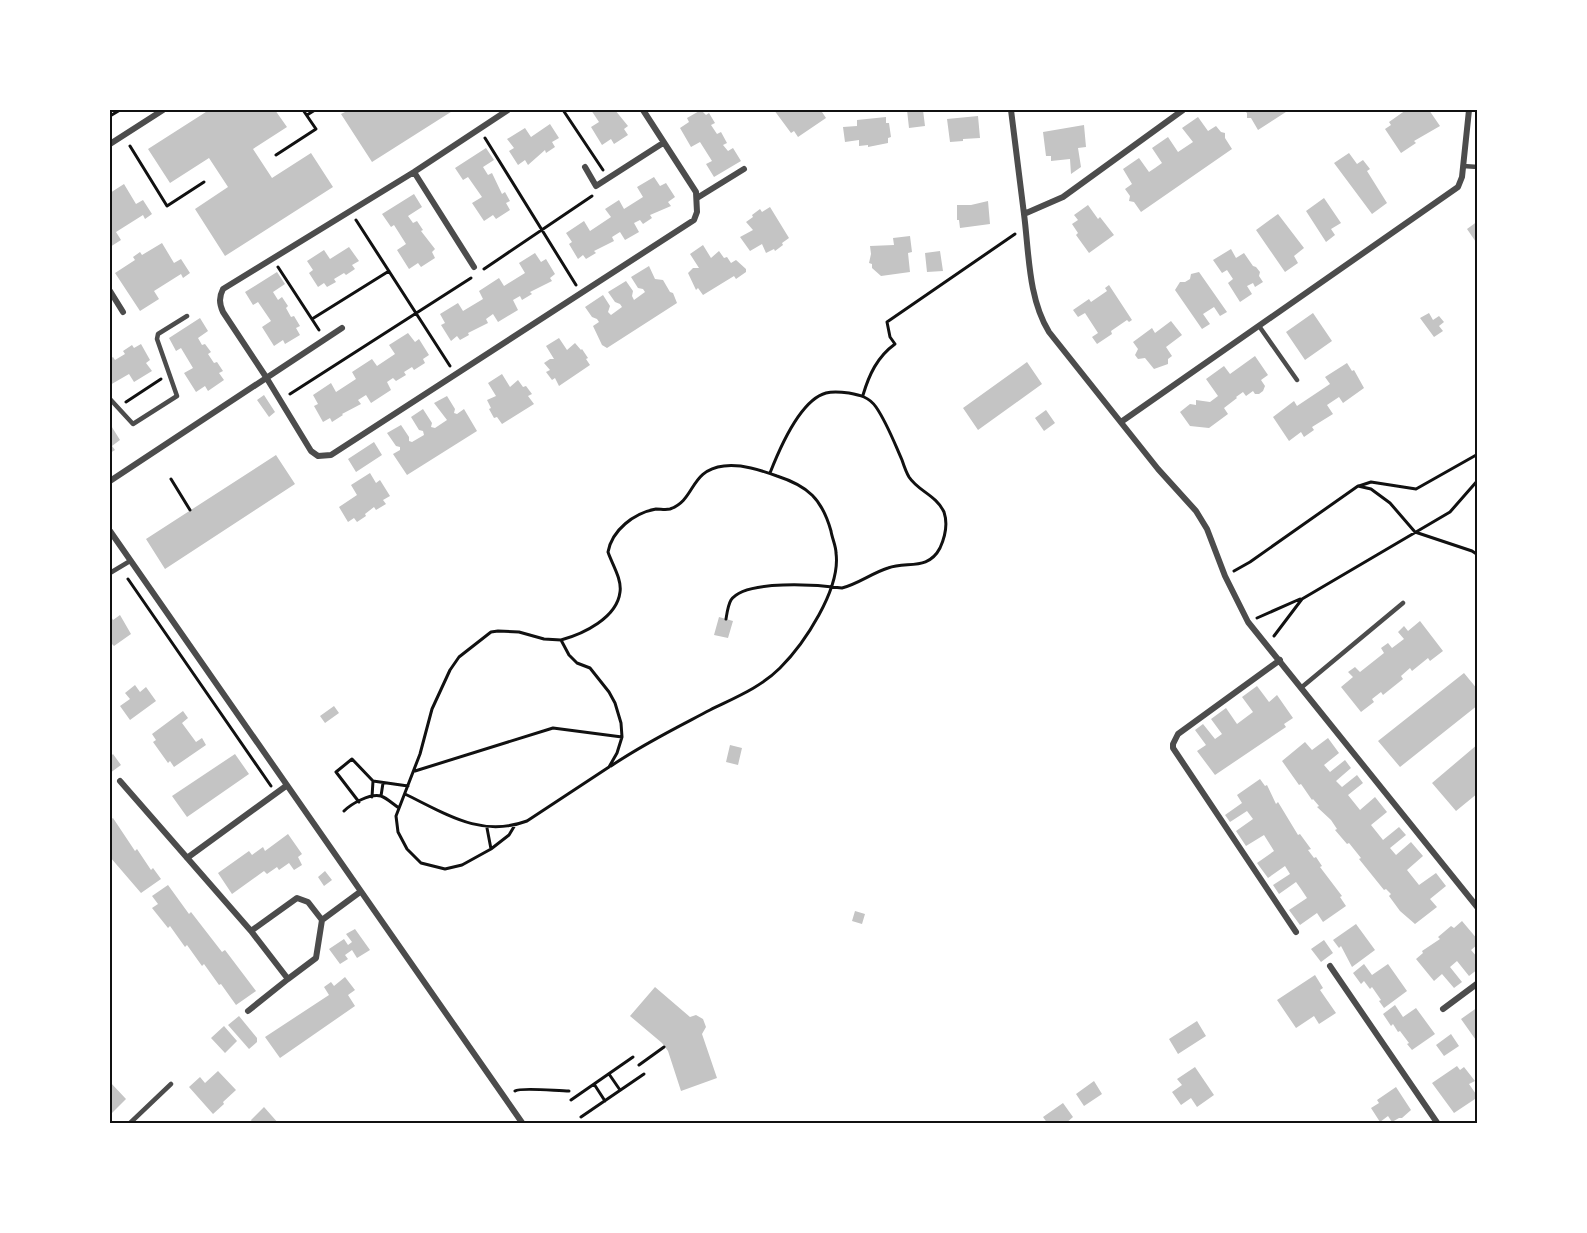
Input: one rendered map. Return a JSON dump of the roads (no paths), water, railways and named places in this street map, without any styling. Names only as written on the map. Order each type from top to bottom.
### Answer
[{"type":"street","points":[[110,144],[163,110]]},
{"type":"street","points":[[508,110],[414,172],[223,289],[220,295],[223,312],[311,451],[318,456],[330,455],[694,220],[697,212],[696,192],[643,110]]},
{"type":"street","points":[[1011,110],[1033,283],[1043,323],[1158,469],[1196,511],[1207,529],[1225,576],[1248,622],[1281,660],[1478,908]]},
{"type":"street","points":[[1024,214],[1063,197],[1183,110]]},
{"type":"street","points":[[1121,422],[1458,187],[1463,166],[1469,110]]},
{"type":"street","points":[[585,167],[596,186],[663,143]]},
{"type":"street","points":[[697,198],[744,169]]},
{"type":"street","points":[[414,172],[474,267]]},
{"type":"street","points":[[110,291],[123,312]]},
{"type":"street","points":[[110,481],[342,328]]},
{"type":"street","points":[[110,531],[523,1124]]},
{"type":"street","points":[[1281,660],[1178,734],[1173,748],[1296,932]]},
{"type":"street","points":[[120,781],[251,931],[288,979]]},
{"type":"street","points":[[187,858],[286,786]]},
{"type":"street","points":[[249,1011],[316,958],[322,921],[360,892]]},
{"type":"street","points":[[251,931],[297,898],[308,902],[322,921]]},
{"type":"street","points":[[1330,966],[1438,1124]]},
{"type":"street","points":[[1443,1009],[1478,983]]},
{"type":"lane","points":[[1463,166],[1478,167]]},
{"type":"lane","points":[[110,399],[133,424],[177,396],[157,339],[158,334],[187,316]]},
{"type":"lane","points":[[1259,326],[1298,380]]},
{"type":"lane","points":[[110,573],[130,561]]},
{"type":"lane","points":[[1302,687],[1403,603]]},
{"type":"lane","points":[[129,1124],[171,1084]]}]
